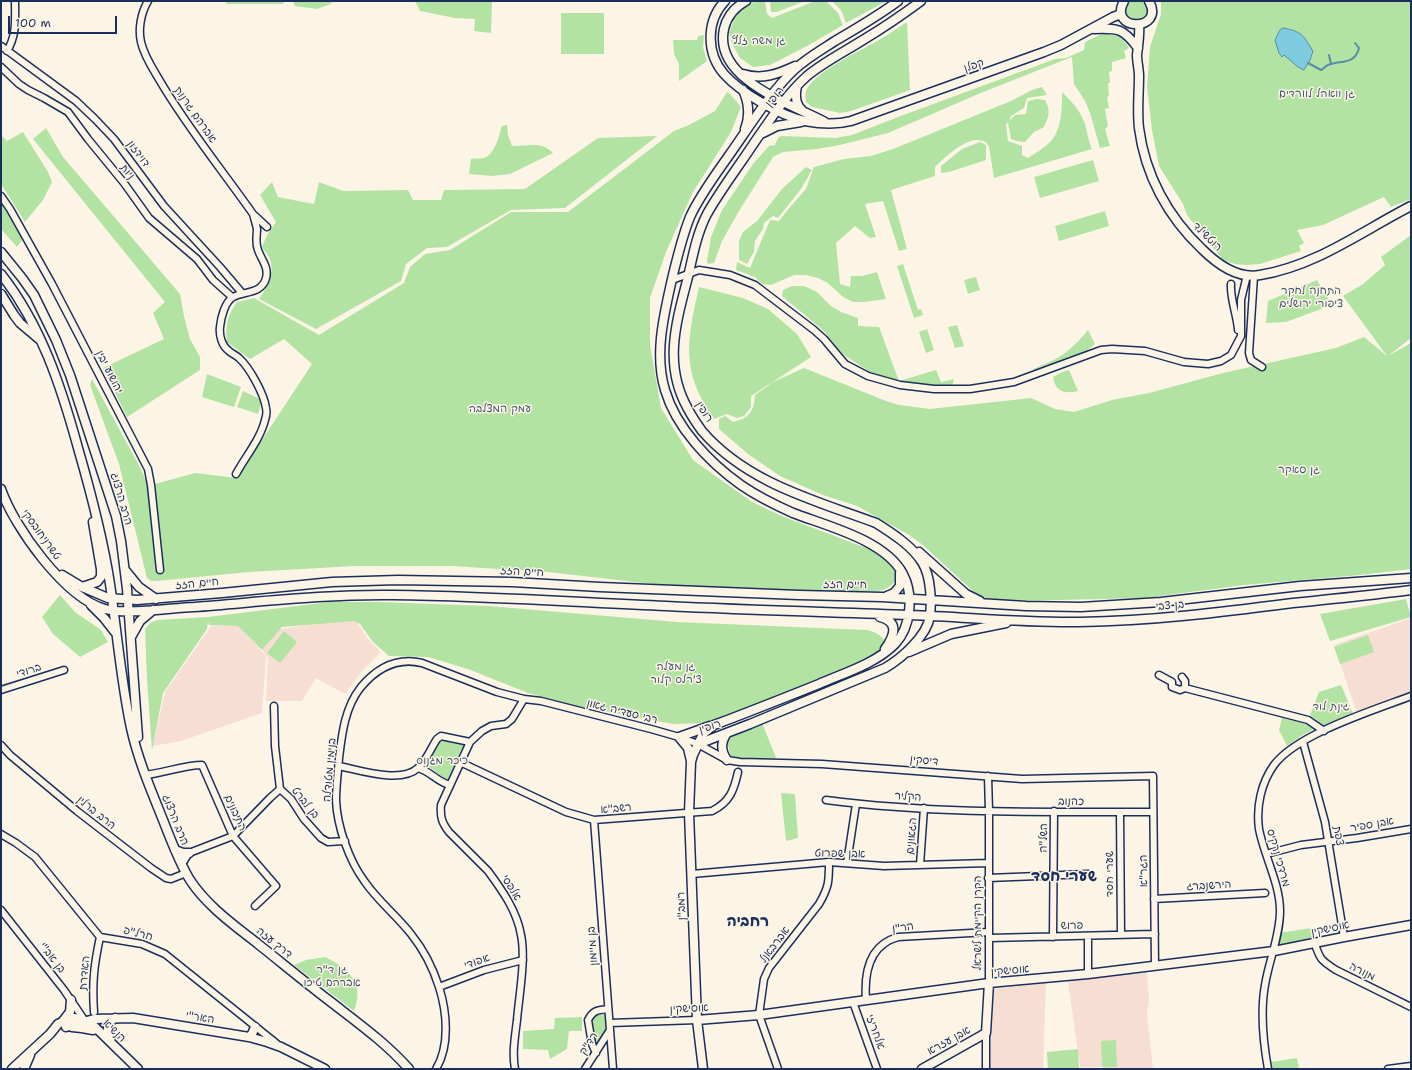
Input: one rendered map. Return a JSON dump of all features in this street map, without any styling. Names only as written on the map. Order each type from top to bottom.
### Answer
[{"type":"street","points":[[7,51],[14,36],[16,25],[15,1]]},
{"type":"street","name":"אברהם גרנות","points":[[148,1],[143,12],[140,32],[141,43],[145,54],[176,107],[253,214],[266,227]]},
{"type":"street","points":[[717,12],[721,1]]},
{"type":"street","name":"קפלן","points":[[725,1],[717,12],[711,29],[712,51],[715,60],[724,74],[743,89],[777,111],[806,121],[829,124],[851,121],[1021,61],[1061,45],[1121,14]]},
{"type":"street","points":[[743,1],[731,13],[725,25],[723,37],[726,55],[739,72],[772,96],[829,124]]},
{"type":"street","name":"רופין","points":[[698,744],[703,734],[714,725],[858,668],[893,646],[901,637],[906,626],[909,598],[908,586],[896,564],[886,553],[868,542],[790,512],[739,484],[690,438],[665,393],[660,369],[660,342],[672,280],[684,234],[695,207],[743,135],[788,76],[803,62],[877,16],[898,1]]},
{"type":"street","name":"רופין","points":[[698,744],[727,734],[890,665],[904,654],[922,634],[928,624],[931,599],[928,576],[922,562],[902,542],[876,523],[796,493],[761,478],[730,458],[701,430],[682,399],[674,368],[676,329],[697,238],[707,214],[759,136],[798,86],[817,68],[884,27],[921,1]]},
{"type":"street","points":[[1124,1],[1121,6],[1121,14],[1123,18],[1130,24],[1139,25],[1143,24],[1149,18],[1151,8],[1149,1]]},
{"type":"street","name":"רוטשילד","points":[[1139,25],[1138,106],[1140,132],[1151,173],[1159,194],[1176,222],[1189,238],[1222,266],[1230,270],[1251,275],[1284,270],[1317,257],[1411,206]]},
{"type":"street","points":[[1091,29],[1120,30],[1128,36],[1138,52]]},
{"type":"street","name":"דוידזון","points":[[1,46],[76,101],[95,119],[114,139],[164,206],[220,266],[242,293]]},
{"type":"street","points":[[739,72],[748,75],[767,76],[781,73],[803,62]]},
{"type":"street","name":"ניות","points":[[1,67],[28,90],[68,112],[124,183],[149,218],[197,259],[213,280],[232,298]]},
{"type":"street","points":[[798,86],[795,95],[796,101],[800,109],[804,112]]},
{"type":"street","points":[[743,89],[748,104],[747,124],[743,135]]},
{"type":"street","points":[[759,136],[775,127],[806,121]]},
{"type":"street","name":"יהושוע יבין","points":[[1,196],[10,209],[52,284],[148,469],[160,570]]},
{"type":"street","points":[[236,474],[260,433],[265,421],[266,410],[263,397],[246,366],[238,356],[228,350],[220,337],[222,317],[228,302],[232,298],[242,293],[252,292],[258,289],[266,278],[266,267],[256,244],[257,228],[253,214]]},
{"type":"street","name":"הרב הרצוג","points":[[1,252],[34,295],[56,340],[72,382],[114,511],[121,541],[125,569],[137,732],[145,775]]},
{"type":"street","points":[[672,280],[699,270],[730,275],[755,285],[814,330],[824,339],[845,364],[854,370],[900,385],[934,388],[970,388],[1014,382],[1094,352],[1112,349],[1145,351],[1184,362],[1208,364],[1221,361],[1231,355],[1241,332],[1241,300],[1251,275]]},
{"type":"street","name":"הרב הרצוג","points":[[1,274],[14,290],[24,306],[43,343],[72,426],[106,555],[116,633],[131,727],[145,775],[175,850],[186,873]]},
{"type":"street","points":[[1251,275],[1249,353],[1251,360],[1262,367]]},
{"type":"street","points":[[1231,284],[1230,295],[1237,326],[1237,342]]},
{"type":"street","points":[[1,294],[20,323],[43,343]]},
{"type":"street","name":"טשרניחובסקי","points":[[1,490],[20,528],[34,547],[68,586],[98,607],[114,611]]},
{"type":"street","points":[[82,587],[97,582],[101,573],[92,516],[91,494]]},
{"type":"street","points":[[902,542],[922,554],[966,594],[984,603]]},
{"type":"street","points":[[882,597],[894,593],[900,586],[901,578],[896,564]]},
{"type":"street","points":[[125,569],[139,587],[156,599]]},
{"type":"street","name":"טשרניחובסקי","points":[[54,570],[82,587],[112,599]]},
{"type":"street","name":"בן צבי","points":[[931,599],[1026,606],[1081,607],[1161,602],[1300,586],[1411,578]]},
{"type":"street","name":"חיים הזז","points":[[112,599],[156,599],[332,582],[398,580],[512,582],[600,587],[931,599]]},
{"type":"street","name":"בן צבי","points":[[930,616],[1048,622],[1087,622],[1239,611],[1410,592]]},
{"type":"street","name":"חיים הזז","points":[[114,611],[153,610],[337,596],[393,595],[505,598],[665,606],[930,616]]},
{"type":"street","points":[[85,599],[104,618],[116,633]]},
{"type":"street","points":[[131,638],[140,621],[153,610]]},
{"type":"street","points":[[868,614],[888,619],[893,625],[894,629],[891,639],[879,656]]},
{"type":"street","points":[[904,654],[952,634],[1025,620]]},
{"type":"street","name":"בנימין מטודלה","points":[[436,1069],[441,1057],[446,1035],[445,1013],[439,987],[418,944],[364,882],[357,870],[341,830],[336,798],[338,766],[345,724],[351,705],[360,689],[369,678],[380,669],[401,661],[415,662],[438,669],[497,692],[524,699],[541,701]]},
{"type":"street","name":"ברודי","points":[[1,690],[64,670]]},
{"type":"street","points":[[1159,675],[1172,682],[1172,687],[1177,690],[1185,688],[1308,720],[1324,731]]},
{"type":"street","points":[[1182,678],[1185,681],[1185,688]]},
{"type":"street","name":"מרדכי נרקיס","points":[[1268,1069],[1262,1029],[1262,1012],[1265,984],[1274,951],[1280,905],[1277,889],[1259,828],[1258,804],[1264,785],[1274,765],[1303,742],[1324,731],[1411,696]]},
{"type":"street","points":[[338,766],[388,775],[408,774],[418,768],[437,739],[441,736],[470,742],[482,731],[491,726],[506,724],[512,719],[524,699]]},
{"type":"street","name":"רבי סעדיה גאון","points":[[541,701],[651,729],[698,744]]},
{"type":"street","name":"בן לברט","points":[[274,706],[275,746],[280,789],[291,799],[304,819],[321,838],[328,842],[345,841]]},
{"type":"street","points":[[691,762],[691,756],[688,748],[679,737],[714,725]]},
{"type":"street","points":[[727,734],[721,746],[722,752],[727,760]]},
{"type":"street","name":"אלפסי","points":[[470,742],[441,805],[440,813],[444,825],[456,840],[488,871],[514,912],[522,936],[523,960],[514,1049],[515,1069]]},
{"type":"street","name":"צפת","points":[[1303,742],[1321,805],[1329,842],[1344,937]]},
{"type":"street","name":"דיסקין","points":[[698,744],[727,760],[752,764],[822,764],[1022,779],[1153,776]]},
{"type":"street","name":"רמב\"ן","points":[[698,744],[691,762],[689,813],[697,1020],[703,1069]]},
{"type":"street","name":"הרב ברלין","points":[[1,745],[10,755],[77,811],[121,847],[151,868],[166,878],[171,879],[186,873]]},
{"type":"street","name":"רשב\"א","points":[[460,762],[566,812],[594,820],[712,811],[722,806],[729,798],[735,785],[738,772]]},
{"type":"street","name":"התיבונים","points":[[145,775],[202,765],[233,836],[276,886],[255,906]]},
{"type":"street","points":[[418,768],[425,770],[441,783],[450,785]]},
{"type":"street","name":"הקרן הקיימת לישראל","points":[[986,1069],[986,1033],[989,984],[988,776]]},
{"type":"street","name":"הגר\"א","points":[[1153,776],[1155,966]]},
{"type":"street","points":[[175,850],[183,853],[189,853],[233,836],[280,789]]},
{"type":"street","name":"הקליר","points":[[826,800],[856,804],[989,811]]},
{"type":"street","points":[[847,863],[856,804]]},
{"type":"street","name":"הגאונים","points":[[920,865],[924,808]]},
{"type":"street","name":"כהנוב","points":[[989,811],[1153,812]]},
{"type":"street","name":"השל\"ה","points":[[1053,937],[1054,811]]},
{"type":"street","name":"שערי חסד","points":[[1120,812],[1121,935]]},
{"type":"street","name":"בן מיימון","points":[[594,820],[613,1069]]},
{"type":"street","name":"אבן ספיר","points":[[1266,854],[1301,845],[1411,829]]},
{"type":"street","points":[[1,834],[16,842],[35,857],[100,937]]},
{"type":"street","points":[[182,864],[189,853]]},
{"type":"street","name":"אבן שפרוט","points":[[692,874],[829,862],[884,866],[988,863]]},
{"type":"street","name":"אברבאנל","points":[[778,1069],[759,1015],[764,979],[769,968],[819,904],[826,892],[828,885],[829,862]]},
{"type":"street","name":"דרך עזה","points":[[186,873],[207,900],[237,927],[382,1042],[409,1069]]},
{"type":"street","points":[[988,878],[1088,874]]},
{"type":"street","name":"הירשנברג","points":[[1154,899],[1265,893]]},
{"type":"street","name":"בן אב\"י","points":[[1,910],[71,1000],[85,1021]]},
{"type":"street","name":"אוסישקין","points":[[610,1027],[759,1015],[989,984],[1088,974],[1274,951],[1344,937],[1411,926]]},
{"type":"street","name":"פרוש","points":[[989,935],[1053,937],[1155,934]]},
{"type":"street","name":"הר\"ן","points":[[866,1000],[865,985],[869,964],[875,952],[886,941],[898,937],[989,935]]},
{"type":"street","points":[[1088,936],[1088,974]]},
{"type":"street","name":"האדרת","points":[[94,1012],[94,965],[100,937]]},
{"type":"street","name":"חרל\"פ","points":[[100,937],[142,944],[165,954],[281,1047]]},
{"type":"street","name":"מנורה","points":[[1315,944],[1319,958],[1325,963],[1336,970],[1411,1007]]},
{"type":"street","name":"אפודי","points":[[439,987],[484,970],[523,960]]},
{"type":"street","points":[[64,1024],[70,1012],[71,1000]]},
{"type":"street","name":"אלחריזי","points":[[852,1002],[877,1069]]},
{"type":"street","points":[[596,1053],[592,1044],[588,1020],[597,1010],[608,1009]]},
{"type":"street","points":[[110,1041],[108,1026],[115,1018]]},
{"type":"street","name":"האר\"י","points":[[64,1024],[94,1019],[144,1019],[249,1037],[281,1047],[325,1069]]},
{"type":"street","name":"הנשיא","points":[[85,1021],[113,1050],[126,1058]]},
{"type":"street","name":"הנשיא","points":[[85,1021],[95,1027],[138,1069]]},
{"type":"street","name":"הנשיא","points":[[12,1069],[50,1034],[64,1024],[93,1030]]},
{"type":"street","points":[[249,1037],[255,1027]]},
{"type":"street","name":"רד\"ק","points":[[585,1069],[596,1053],[610,1027]]},
{"type":"street","name":"אבן עזרא","points":[[922,1069],[986,1033]]},
{"type":"street","name":"הנשיא","points":[[24,1069],[32,1051]]},
{"type":"street","points":[[1388,1069],[1411,1066]]},
{"type":"shaded area","points":[[1411,618],[1411,694],[1357,713],[1334,645]]},
{"type":"shaded area","points":[[336,621],[356,621],[368,639],[381,652],[362,671],[345,694],[316,678],[302,701],[266,701],[268,658],[262,650],[280,629]]},
{"type":"shaded area","points":[[238,625],[266,656],[262,713],[181,741],[153,746],[165,692],[211,626]]},
{"type":"shaded area","points":[[1147,970],[1149,1001],[1147,1014],[1153,1069],[1104,1069],[1104,1067],[1080,1067],[1068,981]]},
{"type":"shaded area","points":[[1046,983],[1043,1069],[989,1069],[994,989]]},
{"type":"green space","points":[[227,1],[284,1],[283,4],[226,4]]},
{"type":"green space","points":[[293,1],[332,1],[331,4],[317,9],[295,6]]},
{"type":"green space","points":[[415,1],[492,1],[491,33],[474,31],[475,19],[455,18],[420,11]]},
{"type":"green space","name":"גן משה זלץ","points":[[765,1],[767,14],[772,18],[815,1],[826,1],[838,13],[843,25],[809,45],[770,65],[753,67],[740,58],[732,44],[729,33],[735,17],[749,3]]},
{"type":"green space","points":[[770,1],[805,1],[777,12],[771,12]]},
{"type":"green space","points":[[832,1],[887,1],[846,23],[841,10]]},
{"type":"green space","points":[[1129,1],[1144,1],[1147,7],[1147,13],[1144,18],[1138,21],[1127,16],[1125,9]]},
{"type":"green space","name":"גן וואהל לוורדים","points":[[1161,1],[1411,1],[1411,199],[1391,207],[1384,197],[1323,225],[1297,230],[1304,243],[1299,246],[1301,251],[1260,264],[1235,264],[1223,260],[1187,215],[1183,204],[1159,166],[1152,130],[1147,87],[1150,47],[1161,14]]},
{"type":"green space","points":[[561,13],[604,13],[604,54],[561,54]]},
{"type":"green space","points":[[907,22],[910,90],[851,111],[840,113],[812,107],[806,102],[807,89],[820,75]]},
{"type":"green space","points":[[1102,34],[1118,36],[1129,48],[1124,51],[1126,58],[1112,62],[1112,71],[1109,72],[1109,96],[1107,97],[1109,108],[1105,109],[1108,126],[1105,129],[1110,146],[1100,148],[1090,113],[1085,101],[1074,84],[1072,57],[983,92],[888,133],[840,145],[783,152],[773,157],[722,241],[714,263],[708,264],[707,261],[711,237],[722,210],[753,164],[769,146],[775,145],[778,138],[781,136],[836,138],[852,135],[1055,59],[1066,58],[1084,50],[1085,42]]},
{"type":"green space","points":[[704,35],[703,47],[707,61],[679,81],[679,64],[674,54],[673,40],[697,40],[698,36]]},
{"type":"green space","points":[[1042,87],[1047,95],[1027,98],[1024,108],[1011,116],[1009,121],[1015,115],[1026,114],[1028,101],[1037,99],[1045,100],[1049,114],[1044,127],[1034,132],[1025,142],[1016,141],[1011,139],[1008,122],[1006,125],[1008,141],[1022,146],[1022,155],[1028,158],[1047,145],[1057,132],[1059,126],[1062,92],[1081,115],[1085,123],[1092,149],[994,178],[989,147],[986,142],[977,140],[960,146],[935,167],[935,176],[891,190],[907,249],[899,251],[883,201],[865,204],[876,237],[870,238],[855,226],[836,243],[840,284],[850,287],[851,276],[862,276],[877,272],[886,299],[853,302],[843,297],[828,283],[818,278],[806,275],[794,275],[771,285],[762,284],[755,277],[736,270],[737,262],[750,268],[770,220],[779,221],[806,189],[814,167],[844,159],[871,156],[893,149]]},
{"type":"green space","name":"עמק המצלבה","points":[[727,92],[741,107],[731,132],[693,192],[666,252],[650,298],[650,345],[661,408],[693,460],[752,502],[784,517],[877,552],[894,567],[896,576],[893,584],[878,591],[714,591],[548,572],[451,566],[355,566],[249,572],[157,581],[151,581],[147,578],[119,464],[90,385],[92,379],[141,469],[148,486],[195,473],[237,478],[312,364],[284,339],[250,359],[227,342],[226,331],[228,321],[237,302],[254,298],[319,335],[404,283],[410,267],[425,254],[450,250],[511,212],[568,212],[674,131],[715,111]]},
{"type":"green space","points":[[507,125],[508,135],[512,146],[539,146],[549,149],[553,153],[510,174],[492,176],[469,174],[471,159],[484,158],[488,156],[494,149],[502,126]]},
{"type":"green space","points":[[46,128],[63,157],[180,294],[190,339],[200,357],[200,370],[127,417],[103,368],[164,339],[153,313],[165,302],[33,139]]},
{"type":"green space","points":[[23,132],[48,172],[52,182],[43,200],[25,222],[1,184],[1,135],[7,141]]},
{"type":"green space","points":[[657,136],[565,208],[511,210],[447,247],[427,248],[406,264],[401,281],[316,329],[259,299],[268,285],[272,268],[269,257],[262,247],[267,235],[276,222],[260,195],[272,182],[278,197],[314,204],[319,182],[343,191],[408,190],[413,200],[441,200],[444,190],[525,189],[598,138]]},
{"type":"green space","points":[[980,142],[986,145],[986,160],[949,172],[941,173],[941,166],[962,149]]},
{"type":"green space","points":[[1093,160],[1099,181],[1040,198],[1034,177]]},
{"type":"green space","points":[[806,167],[812,170],[801,189],[778,218],[773,216],[764,223],[763,229],[755,241],[754,252],[747,264],[739,260],[739,241],[743,232],[757,221],[782,189]]},
{"type":"green space","points":[[1,203],[23,239],[17,247],[1,229]]},
{"type":"green space","points":[[1105,211],[1109,226],[1059,241],[1055,226]]},
{"type":"green space","name":"גן סאקר","points":[[1411,235],[1411,338],[1388,356],[1411,343],[1411,569],[1244,585],[1145,598],[1013,601],[986,598],[974,592],[911,536],[857,506],[823,495],[780,476],[748,454],[719,429],[719,419],[725,416],[733,422],[747,416],[754,405],[755,395],[773,382],[804,368],[899,405],[930,409],[1031,398],[1055,409],[1074,412],[1112,400],[1149,393],[1223,373],[1336,348],[1364,337],[1387,356],[1343,296],[1363,284],[1385,265],[1381,257]]},
{"type":"green space","points":[[903,264],[918,310],[921,309],[923,315],[914,318],[897,266]]},
{"type":"green space","points":[[976,277],[980,290],[968,294],[964,280]]},
{"type":"green space","name":"התחנה לחקר ציפורי ירושלים","points":[[1317,280],[1332,305],[1286,322],[1266,323],[1268,301]]},
{"type":"green space","points":[[792,286],[804,286],[817,292],[831,306],[841,312],[858,318],[858,326],[879,327],[899,381],[936,370],[941,382],[954,379],[952,386],[895,384],[873,374],[844,355],[824,331],[782,296],[783,290]]},
{"type":"green space","points":[[699,287],[743,298],[768,309],[797,334],[811,357],[751,396],[751,407],[744,416],[737,418],[727,414],[714,419],[703,402],[696,386],[691,370],[689,355],[692,323]]},
{"type":"green space","points":[[957,325],[964,346],[955,348],[948,327]]},
{"type":"green space","points":[[927,329],[934,350],[926,353],[919,332]]},
{"type":"green space","points":[[1088,330],[1095,344],[1089,349],[1068,360],[1039,372],[1033,369],[1064,354]]},
{"type":"green space","points":[[1069,370],[1078,391],[1061,391],[1054,382],[1053,377]]},
{"type":"green space","points":[[207,374],[241,387],[234,407],[202,397]]},
{"type":"green space","points":[[243,391],[262,400],[258,414],[237,407]]},
{"type":"green space","points":[[60,595],[75,612],[101,630],[108,642],[80,657],[53,634],[42,617]]},
{"type":"green space","points":[[1406,599],[1411,617],[1330,641],[1320,614]]},
{"type":"green space","name":"גן מעלה צ'רלס קלור","points":[[329,602],[378,602],[489,606],[677,622],[867,630],[877,634],[885,641],[881,650],[876,655],[859,664],[805,686],[706,723],[673,724],[572,705],[528,693],[468,669],[428,657],[389,656],[373,642],[360,624],[354,621],[282,627],[262,650],[238,626],[209,625],[208,622],[207,629],[163,693],[152,751],[145,629],[149,624],[158,620],[208,617]]},
{"type":"green space","points":[[284,631],[297,642],[280,663],[267,653]]},
{"type":"green space","points":[[1368,635],[1374,652],[1340,664],[1334,647]]},
{"type":"green space","name":"גינת לוד","points":[[1341,685],[1354,716],[1326,727],[1310,715],[1319,692]]},
{"type":"green space","points":[[1282,718],[1305,724],[1314,729],[1287,746],[1279,730]]},
{"type":"green space","points":[[762,723],[777,760],[746,761],[732,759],[728,746],[728,740],[735,735]]},
{"type":"green space","name":"כיכר מגנוס","points":[[445,739],[466,743],[460,751],[448,781],[432,769],[425,766],[438,743]]},
{"type":"green space","points":[[781,793],[795,794],[798,838],[786,841]]},
{"type":"green space","points":[[1311,928],[1314,942],[1276,947],[1279,933]]},
{"type":"green space","name":"גן ד\"ר אברהם טיכו","points":[[325,957],[348,972],[353,978],[357,992],[357,1001],[354,1011],[294,965],[306,960]]},
{"type":"green space","points":[[607,1009],[608,1029],[596,1049],[590,1017]]},
{"type":"green space","points":[[582,1017],[582,1031],[569,1031],[567,1049],[550,1059],[548,1050],[523,1049],[523,1031],[554,1029],[555,1018]]},
{"type":"green space","points":[[1116,1040],[1117,1067],[1102,1067],[1101,1041]]},
{"type":"green space","points":[[1078,1049],[1079,1069],[1048,1069],[1047,1052]]},
{"type":"green space","points":[[1297,1058],[1299,1069],[1272,1069],[1271,1062]]},
{"type":"water","points":[[1283,28],[1295,31],[1301,35],[1313,51],[1304,70],[1284,55],[1282,57],[1279,53],[1275,40],[1280,30]]},
{"type":"waterway","points":[[1308,63],[1321,70],[1328,65],[1351,60],[1359,48],[1355,43]]},
{"type":"waterway","points":[[1329,55],[1331,64]]},
{"type":"district","name":"שערי חסד","points":[[1064,877]]},
{"type":"district","name":"רחביה","points":[[748,922]]}]
